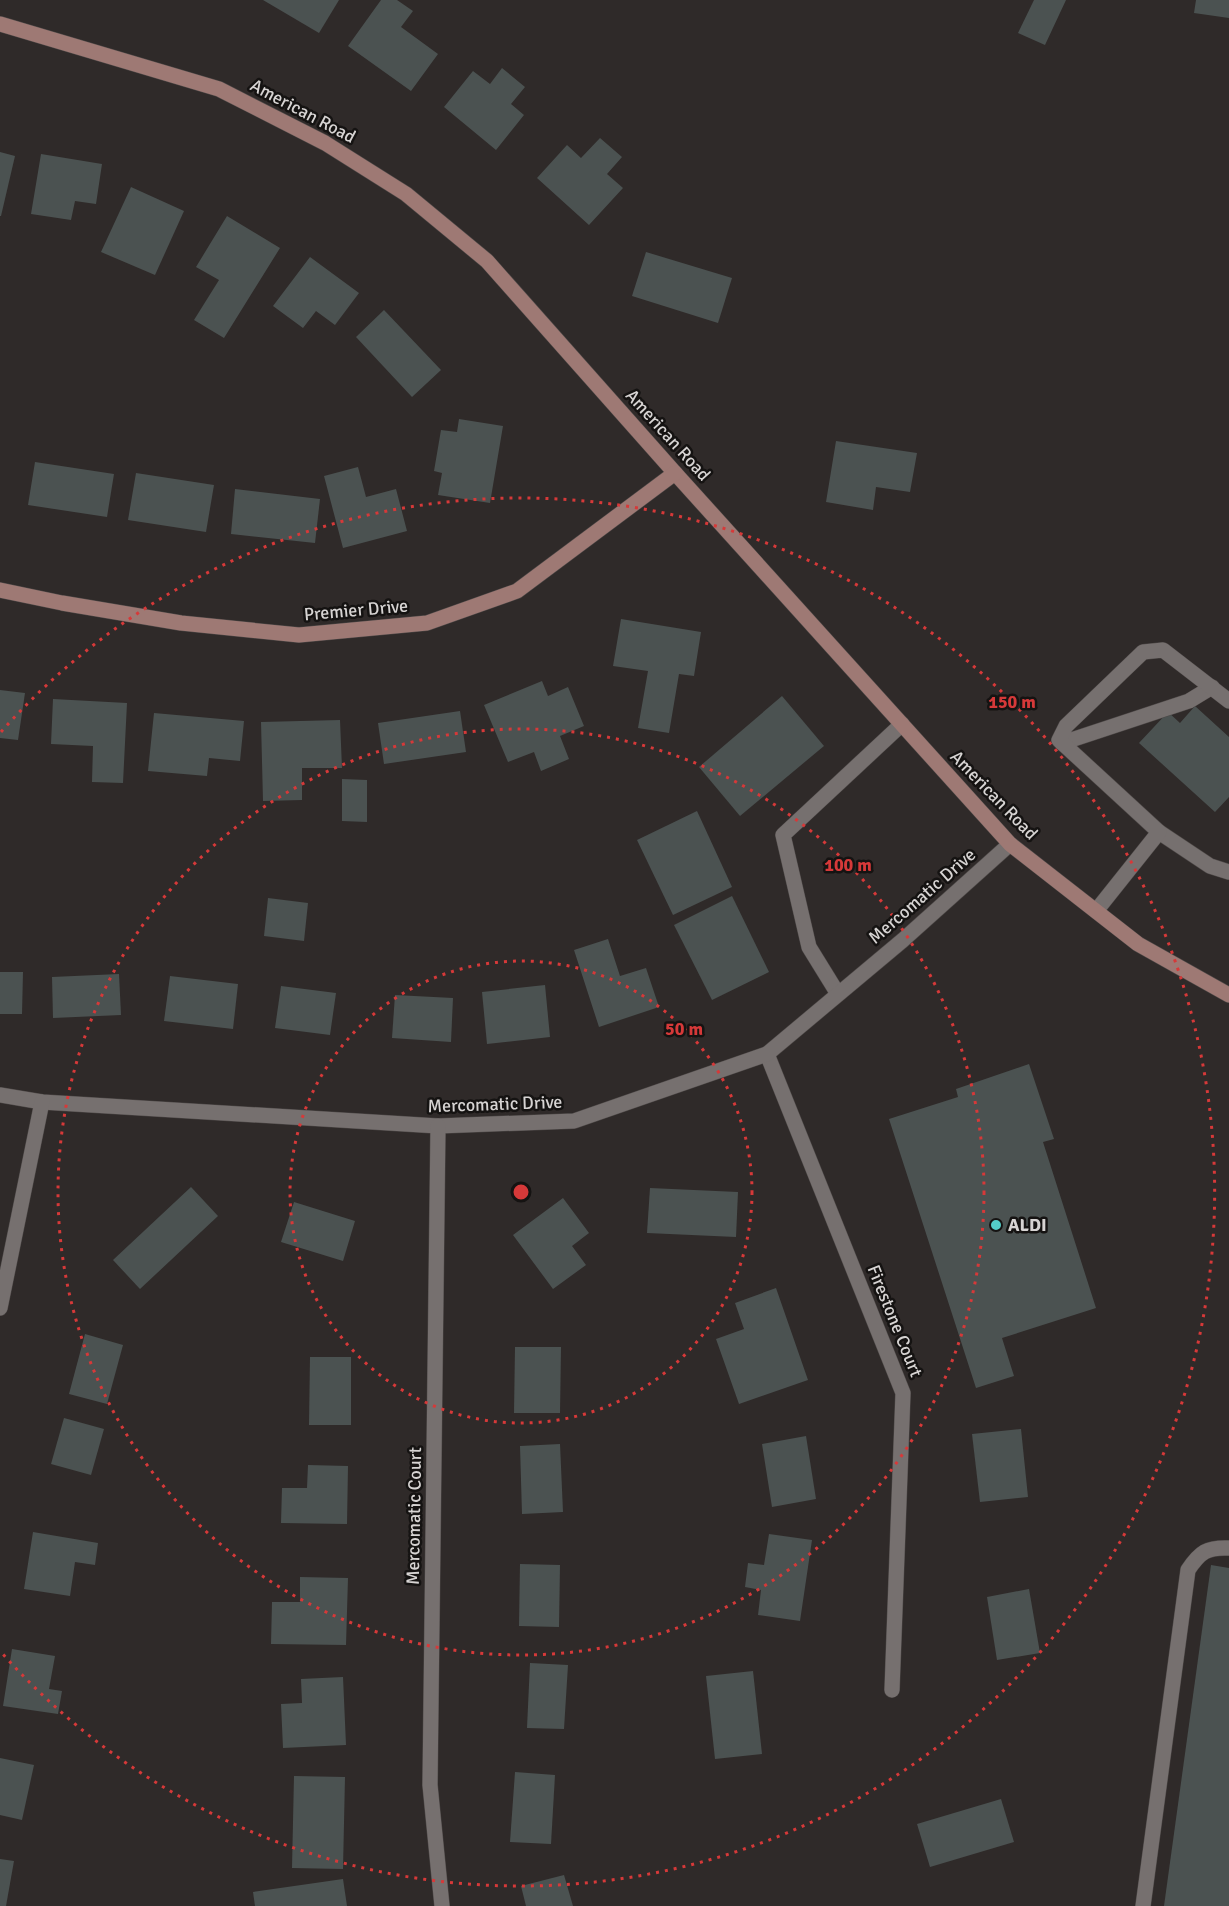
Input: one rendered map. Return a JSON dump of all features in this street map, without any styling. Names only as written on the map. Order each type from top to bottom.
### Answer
[{"type":"street","name":"American Road","points":[[0,24],[219,89],[325,143],[406,194],[487,261],[1010,844],[1138,944],[1229,995]]},
{"type":"street","name":"Premier Drive","points":[[0,590],[181,623],[299,635],[427,623],[517,591],[675,473]]},
{"type":"street","points":[[1229,700],[1163,650],[1143,652],[1066,726],[1059,740],[1159,832],[1210,866],[1229,872]]},
{"type":"street","points":[[1062,743],[1189,701],[1212,687]]},
{"type":"street","points":[[838,994],[810,947],[783,835],[902,724]]},
{"type":"street","points":[[1096,911],[1159,832]]},
{"type":"street","name":"Mercomatic Drive","points":[[0,1095],[42,1102],[438,1126],[574,1121],[767,1054],[903,940],[1010,844]]},
{"type":"street","name":"Firestone Court","points":[[767,1054],[903,1393],[892,1690]]},
{"type":"street","points":[[0,1308],[42,1102]]},
{"type":"street","name":"Mercomatic Court","points":[[438,1126],[430,1785],[442,1906]]},
{"type":"street","points":[[1143,1906],[1188,1570],[1197,1556],[1207,1549],[1229,1548]]},
{"type":"building","points":[[263,0],[339,0],[319,33]]},
{"type":"building","points":[[381,0],[397,0],[413,11],[401,27],[438,54],[411,91],[348,46]]},
{"type":"building","points":[[1034,0],[1066,0],[1045,45],[1018,33]]},
{"type":"building","points":[[1196,0],[1229,0],[1229,18],[1194,13]]},
{"type":"building","points":[[502,68],[525,87],[511,104],[524,115],[496,150],[444,107],[473,71],[490,84]]},
{"type":"building","points":[[600,138],[622,157],[607,174],[623,188],[589,225],[537,178],[567,145],[581,158]]},
{"type":"building","points":[[0,152],[15,156],[1,216],[0,216]]},
{"type":"building","points":[[41,154],[102,164],[96,204],[75,201],[71,220],[31,214]]},
{"type":"building","points":[[131,187],[184,211],[155,275],[101,252]]},
{"type":"building","points":[[227,216],[280,248],[224,338],[194,320],[219,280],[196,267]]},
{"type":"building","points":[[646,252],[732,278],[718,323],[632,296]]},
{"type":"building","points":[[310,257],[359,293],[335,325],[316,311],[303,328],[273,306]]},
{"type":"building","points":[[384,310],[441,370],[412,397],[356,337]]},
{"type":"building","points":[[459,419],[503,426],[490,503],[438,495],[442,473],[434,471],[441,430],[457,432]]},
{"type":"building","points":[[836,441],[917,453],[910,492],[876,487],[873,510],[826,502]]},
{"type":"building","points":[[35,462],[114,474],[107,517],[28,505]]},
{"type":"building","points":[[358,467],[366,497],[396,489],[407,531],[343,548],[324,476]]},
{"type":"building","points":[[136,473],[214,485],[206,532],[128,520]]},
{"type":"building","points":[[235,489],[320,499],[315,543],[231,534]]},
{"type":"building","points":[[621,619],[701,632],[694,676],[679,674],[669,733],[638,728],[648,671],[613,666]]},
{"type":"building","points":[[542,681],[548,696],[568,687],[584,726],[560,736],[569,759],[541,771],[534,752],[508,762],[484,705]]},
{"type":"building","points":[[0,690],[25,693],[18,740],[0,738]]},
{"type":"building","points":[[782,696],[824,746],[740,816],[699,767]]},
{"type":"building","points":[[53,699],[127,703],[123,783],[92,782],[93,746],[51,744]]},
{"type":"building","points":[[1195,706],[1229,737],[1229,797],[1215,812],[1139,743],[1168,712],[1180,723]]},
{"type":"building","points":[[460,711],[466,752],[384,764],[378,723]]},
{"type":"building","points":[[154,713],[244,721],[240,761],[209,758],[207,776],[148,771]]},
{"type":"building","points":[[340,720],[342,768],[302,768],[302,800],[263,801],[261,722]]},
{"type":"building","points":[[342,779],[367,780],[367,822],[342,821]]},
{"type":"building","points":[[697,811],[732,887],[673,915],[637,840]]},
{"type":"building","points":[[732,896],[769,972],[712,1000],[674,925]]},
{"type":"building","points":[[268,898],[308,903],[304,941],[264,936]]},
{"type":"building","points":[[608,939],[620,976],[646,968],[659,1007],[599,1027],[574,950]]},
{"type":"building","points":[[0,972],[23,972],[22,1014],[0,1014]]},
{"type":"building","points":[[119,974],[121,1015],[53,1018],[52,977]]},
{"type":"building","points":[[170,976],[238,984],[233,1029],[164,1021]]},
{"type":"building","points":[[545,985],[550,1037],[487,1044],[482,992]]},
{"type":"building","points":[[281,986],[336,993],[330,1035],[275,1028]]},
{"type":"building","points":[[395,995],[453,998],[451,1042],[392,1038]]},
{"type":"building","name":"ALDI","points":[[1029,1064],[1054,1139],[1043,1142],[1096,1308],[1002,1338],[1014,1376],[976,1388],[889,1119],[958,1097],[956,1089]]},
{"type":"building","points":[[191,1187],[218,1216],[140,1289],[113,1260]]},
{"type":"building","points":[[650,1188],[738,1192],[736,1237],[647,1233]]},
{"type":"building","points":[[563,1198],[589,1233],[572,1246],[586,1265],[553,1289],[513,1235]]},
{"type":"building","points":[[294,1202],[355,1221],[343,1261],[281,1242]]},
{"type":"building","points":[[776,1288],[808,1380],[739,1404],[716,1339],[744,1329],[735,1303]]},
{"type":"building","points":[[85,1334],[123,1345],[107,1404],[69,1394]]},
{"type":"building","points":[[515,1347],[561,1347],[560,1413],[514,1413]]},
{"type":"building","points":[[310,1357],[351,1357],[351,1425],[309,1425]]},
{"type":"building","points":[[64,1418],[104,1429],[91,1475],[51,1464]]},
{"type":"building","points":[[1021,1429],[1028,1497],[980,1502],[972,1434]]},
{"type":"building","points":[[806,1436],[816,1499],[772,1507],[762,1444]]},
{"type":"building","points":[[560,1444],[563,1512],[522,1514],[520,1446]]},
{"type":"building","points":[[308,1465],[348,1466],[347,1524],[281,1523],[282,1488],[307,1488]]},
{"type":"building","points":[[33,1532],[98,1543],[95,1565],[75,1562],[70,1596],[24,1589]]},
{"type":"building","points":[[769,1534],[812,1540],[800,1621],[758,1615],[761,1590],[745,1587],[748,1563],[764,1565]]},
{"type":"building","points":[[520,1564],[560,1565],[559,1627],[519,1626]]},
{"type":"building","points":[[1211,1565],[1229,1568],[1229,1906],[1164,1906]]},
{"type":"building","points":[[300,1577],[348,1578],[346,1645],[271,1644],[272,1602],[300,1602]]},
{"type":"building","points":[[1029,1589],[1040,1653],[997,1660],[987,1597]]},
{"type":"building","points":[[12,1649],[55,1656],[49,1689],[62,1691],[58,1714],[3,1706]]},
{"type":"building","points":[[530,1663],[568,1665],[564,1729],[527,1728]]},
{"type":"building","points":[[753,1671],[762,1754],[715,1759],[706,1676]]},
{"type":"building","points":[[343,1677],[346,1745],[283,1748],[281,1704],[302,1703],[301,1679]]},
{"type":"building","points":[[0,1758],[34,1765],[22,1820],[0,1815]]},
{"type":"building","points":[[515,1772],[555,1775],[551,1844],[510,1842]]},
{"type":"building","points":[[294,1776],[345,1777],[343,1869],[292,1868]]},
{"type":"building","points":[[1001,1799],[1014,1842],[930,1867],[917,1824]]},
{"type":"building","points":[[0,1859],[14,1861],[6,1906],[0,1906]]},
{"type":"building","points":[[564,1875],[573,1906],[526,1906],[521,1886]]},
{"type":"building","points":[[343,1879],[347,1906],[255,1906],[253,1892]]},
{"type":"place","name":"ALDI","points":[[996,1225]]}]
